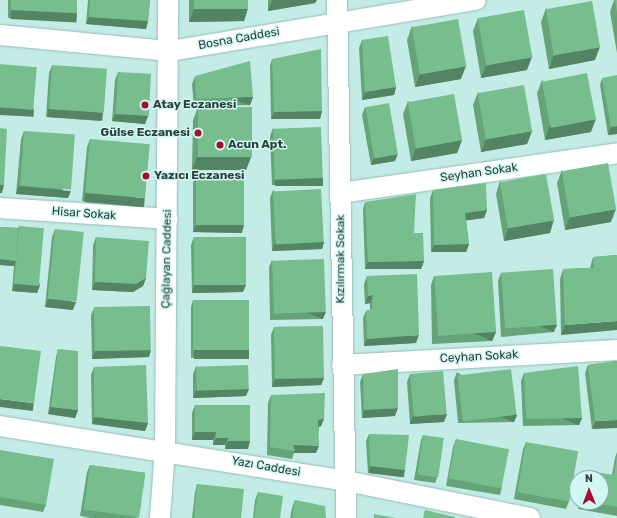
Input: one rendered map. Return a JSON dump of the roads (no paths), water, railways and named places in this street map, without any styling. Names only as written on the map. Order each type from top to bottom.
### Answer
[{"type":"street","name":"Çağlayan Caddesi","points":[[160,518],[165,450],[170,51],[168,0]]},
{"type":"street","name":"Kızılırmak Sokak","points":[[337,0],[341,193],[342,364],[346,518]]},
{"type":"street","name":"Bosna Caddesi","points":[[0,35],[170,51],[476,0]]},
{"type":"street","name":"Seyhan Sokak","points":[[341,193],[617,153]]},
{"type":"street","name":"Hisar Sokak","points":[[0,208],[168,219]]},
{"type":"street","name":"Ceyhan Sokak","points":[[342,364],[617,350]]},
{"type":"street","name":"Yazı Caddesi","points":[[0,426],[165,450],[346,481],[530,518]]},
{"type":"place","name":"Atay Eczanesi","points":[[145,105]]},
{"type":"place","name":"Gülse Eczanesi","points":[[198,133]]},
{"type":"place","name":"Acun Apt.","points":[[220,145]]},
{"type":"place","name":"Yazıcı Eczanesi","points":[[146,176]]}]
